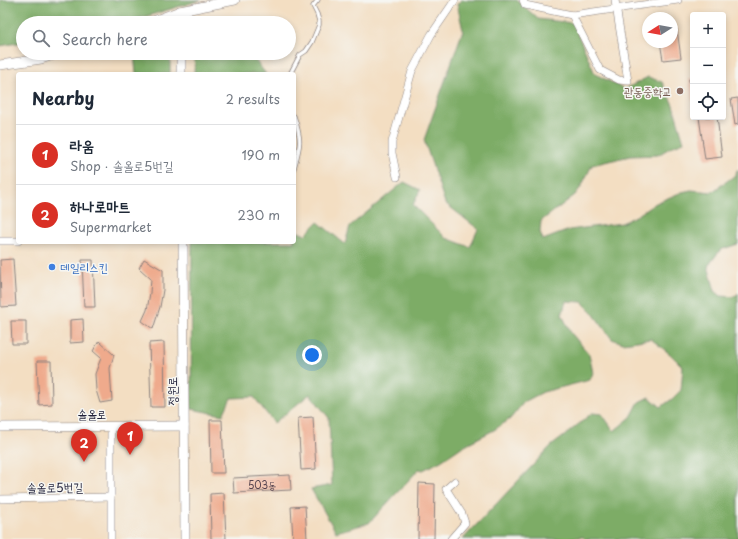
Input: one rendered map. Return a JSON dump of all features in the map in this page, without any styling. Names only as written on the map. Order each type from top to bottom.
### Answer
[{"type":"street","points":[[167,16],[180,11],[235,0]]},
{"type":"street","points":[[397,177],[392,153],[392,142],[412,72],[431,35],[455,0]]},
{"type":"street","points":[[523,0],[525,5],[572,15],[678,0]]},
{"type":"street","points":[[572,15],[600,70],[619,80],[628,81],[616,0]]},
{"type":"street","points":[[180,11],[180,16]]},
{"type":"street","points":[[0,65],[34,60]]},
{"type":"street","points":[[181,60],[181,72]]},
{"type":"street","points":[[0,241],[16,241]]},
{"type":"street","name":"정원로","points":[[182,244],[185,539]]},
{"type":"street","name":"솔올로","points":[[0,426],[184,426]]},
{"type":"street","points":[[111,426],[112,539]]},
{"type":"street","points":[[451,539],[465,523],[462,514],[446,489],[455,481]]},
{"type":"street","name":"솔올로5번길","points":[[0,499],[111,497]]},
{"type":"lane","points":[[291,72],[300,55],[306,50],[314,39],[319,21],[313,6],[318,0]]},
{"type":"lane","points":[[296,122],[301,143],[296,161]]},
{"type":"green space","points":[[0,0],[201,0],[147,16],[16,16],[16,43],[0,46]]},
{"type":"green space","points":[[461,0],[517,0],[538,19],[573,23],[595,74],[625,89],[648,77],[662,82],[673,105],[684,142],[673,146],[658,155],[630,156],[592,165],[581,187],[575,195],[541,221],[540,232],[543,240],[569,230],[622,223],[638,215],[656,203],[682,192],[691,190],[712,192],[734,176],[738,169],[738,244],[720,250],[708,266],[715,291],[721,296],[734,297],[738,293],[738,539],[585,539],[583,537],[568,539],[463,539],[551,446],[592,413],[602,414],[614,431],[631,417],[639,402],[649,397],[661,407],[681,390],[683,367],[670,354],[651,339],[623,343],[612,339],[592,312],[582,302],[566,301],[562,315],[571,333],[589,354],[593,373],[590,380],[543,392],[524,402],[510,419],[494,430],[463,446],[441,461],[423,470],[419,469],[369,523],[336,532],[311,489],[332,485],[329,418],[310,394],[274,423],[254,397],[231,398],[223,415],[191,409],[192,244],[296,244],[296,231],[305,235],[318,222],[345,244],[350,226],[404,182],[420,190],[413,205],[446,238],[470,247],[478,229],[445,203],[424,140],[463,30],[457,4]]},
{"type":"green space","points":[[135,60],[170,60],[170,72],[136,72]]},
{"type":"green space","points":[[195,60],[255,60],[264,72],[194,72]]},
{"type":"building","points":[[678,36],[681,58],[663,60],[661,48],[678,48]]},
{"type":"building","points":[[738,98],[738,124],[735,125],[731,99]]},
{"type":"building","points":[[699,120],[717,120],[722,157],[705,159]]},
{"type":"building","points":[[13,259],[16,306],[1,307],[0,260]]},
{"type":"building","points":[[144,259],[163,270],[163,290],[160,307],[153,329],[142,321],[147,310],[151,279],[139,268]]},
{"type":"building","points":[[82,260],[93,260],[95,307],[84,307]]},
{"type":"building","points":[[83,319],[84,342],[70,343],[70,320]]},
{"type":"building","points":[[11,321],[26,321],[26,344],[12,344]]},
{"type":"building","points":[[99,341],[114,355],[110,368],[112,401],[100,403],[96,390],[95,374],[101,358],[93,351]]},
{"type":"building","points":[[164,342],[165,407],[151,407],[149,343]]},
{"type":"building","points":[[37,361],[51,361],[52,404],[39,405]]},
{"type":"building","points":[[313,417],[316,469],[301,470],[298,418]]},
{"type":"building","points":[[210,420],[222,420],[224,473],[211,473]]},
{"type":"building","points":[[290,475],[291,490],[234,493],[233,478]]},
{"type":"building","points":[[419,483],[435,484],[434,539],[418,539]]},
{"type":"building","points":[[224,493],[226,539],[211,539],[210,494]]},
{"type":"building","points":[[305,506],[307,539],[293,539],[291,507]]},
{"type":"place","name":"관동중학교","points":[[680,91]]},
{"type":"place","name":"데일리스킨","points":[[52,267]]},
{"type":"place","name":"라움","points":[[130,455]]},
{"type":"place","name":"하나로마트","points":[[84,462]]}]
